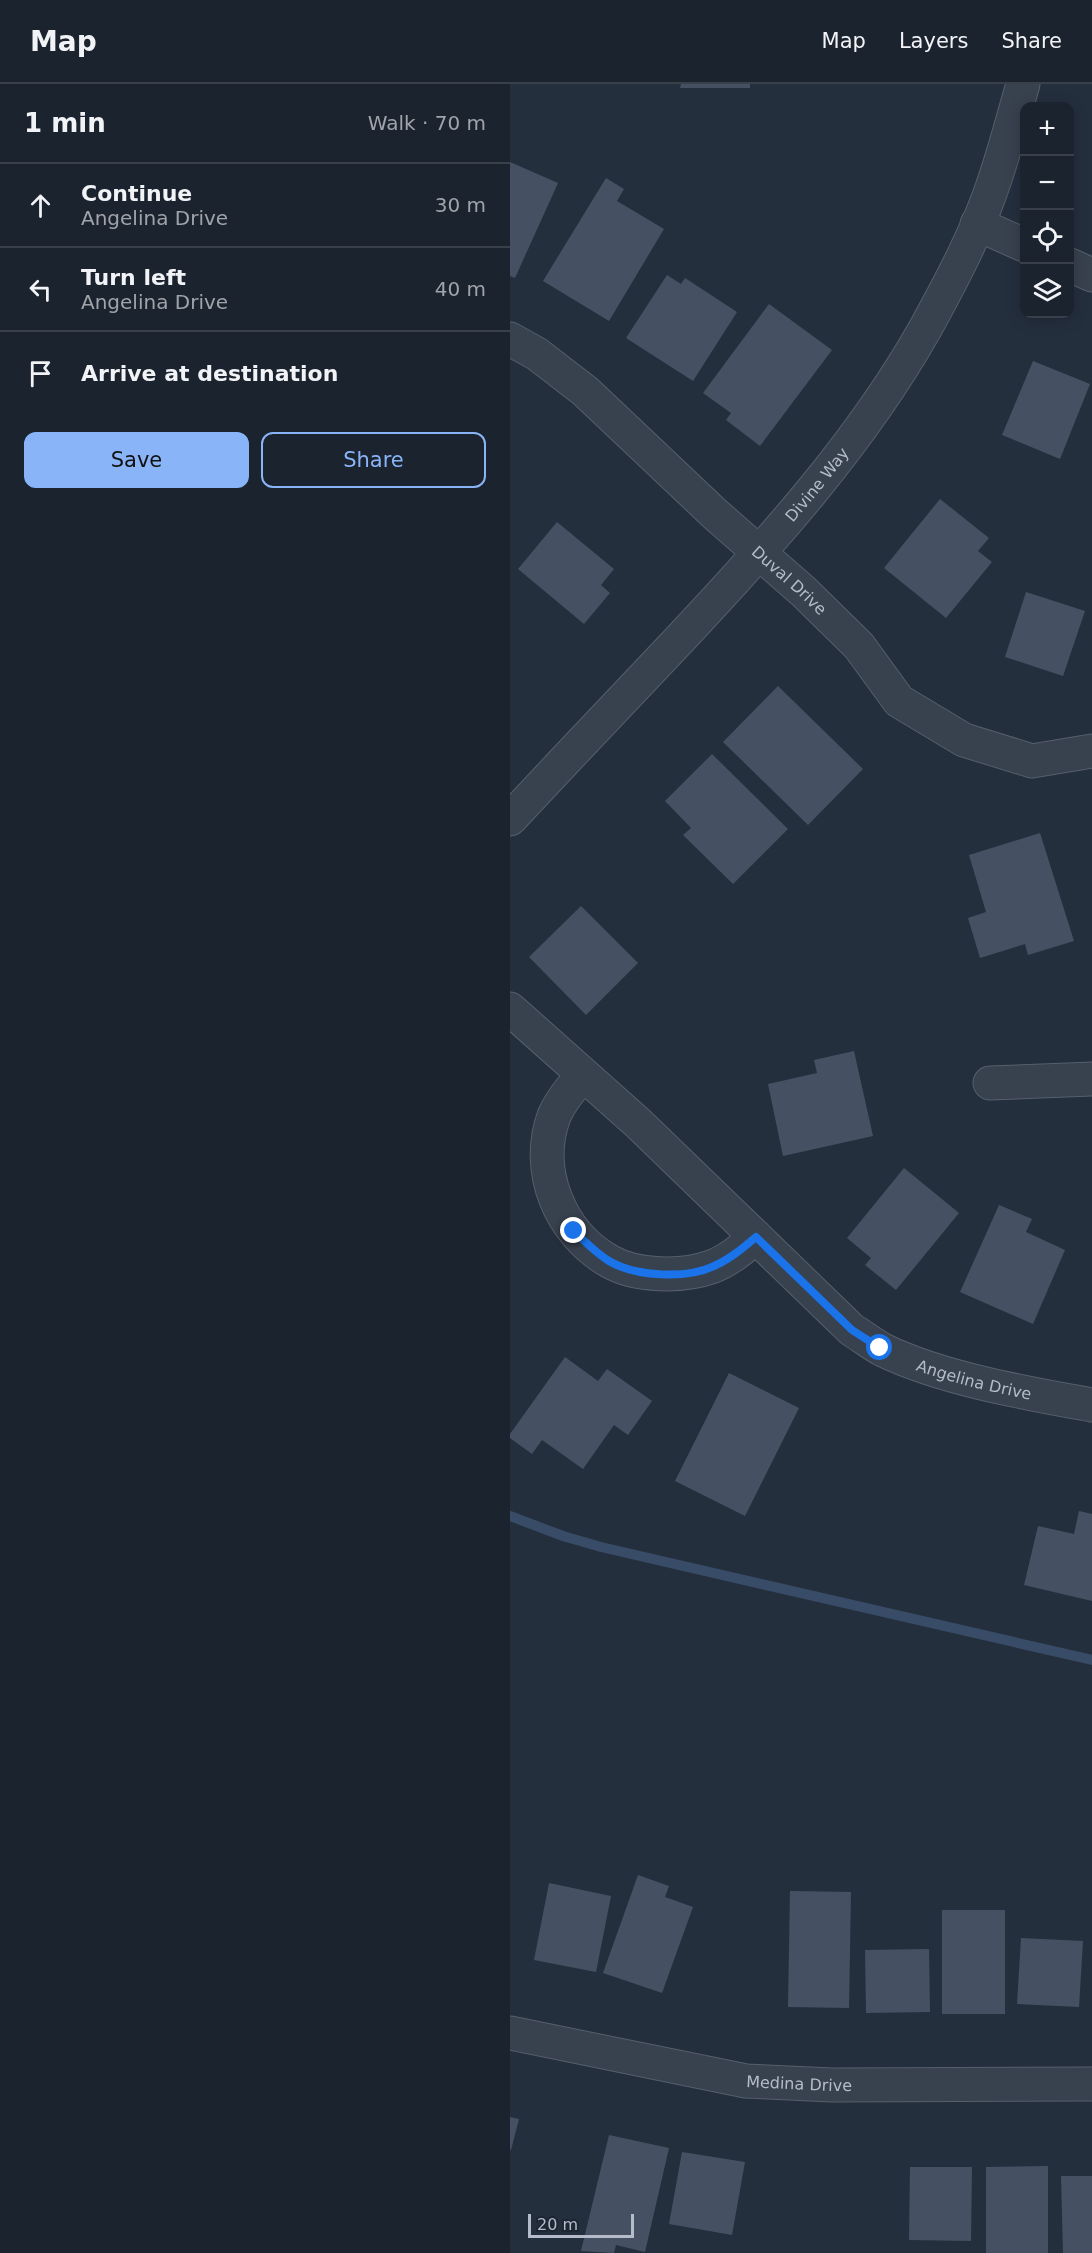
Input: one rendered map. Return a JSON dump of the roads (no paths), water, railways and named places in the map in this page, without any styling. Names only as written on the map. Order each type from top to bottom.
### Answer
[{"type":"street","name":"Divine Way","points":[[510,819],[759,553],[847,447],[886,392],[924,330],[977,224],[996,177],[1023,84]]},
{"type":"street","points":[[977,224],[1020,243]]},
{"type":"street","points":[[1074,267],[1092,274]]},
{"type":"street","name":"Duval Drive","points":[[510,339],[537,354],[585,391],[804,592],[859,646],[899,701],[964,740],[1032,762],[1092,752]]},
{"type":"street","name":"Angelina Drive","points":[[510,1009],[638,1123],[852,1330],[880,1348],[910,1362],[941,1372],[1033,1394],[1092,1405]]},
{"type":"street","points":[[583,1076],[565,1095],[554,1116],[547,1164],[551,1187],[560,1211],[574,1231],[593,1250],[611,1263],[634,1270],[685,1274],[713,1267],[735,1254],[756,1237]]},
{"type":"street","points":[[990,1083],[1092,1079]]},
{"type":"street","name":"Medina Drive","points":[[510,2033],[746,2081],[832,2085],[1092,2084]]},
{"type":"waterway","points":[[510,1516],[563,1536],[601,1547],[1092,1660]]}]
